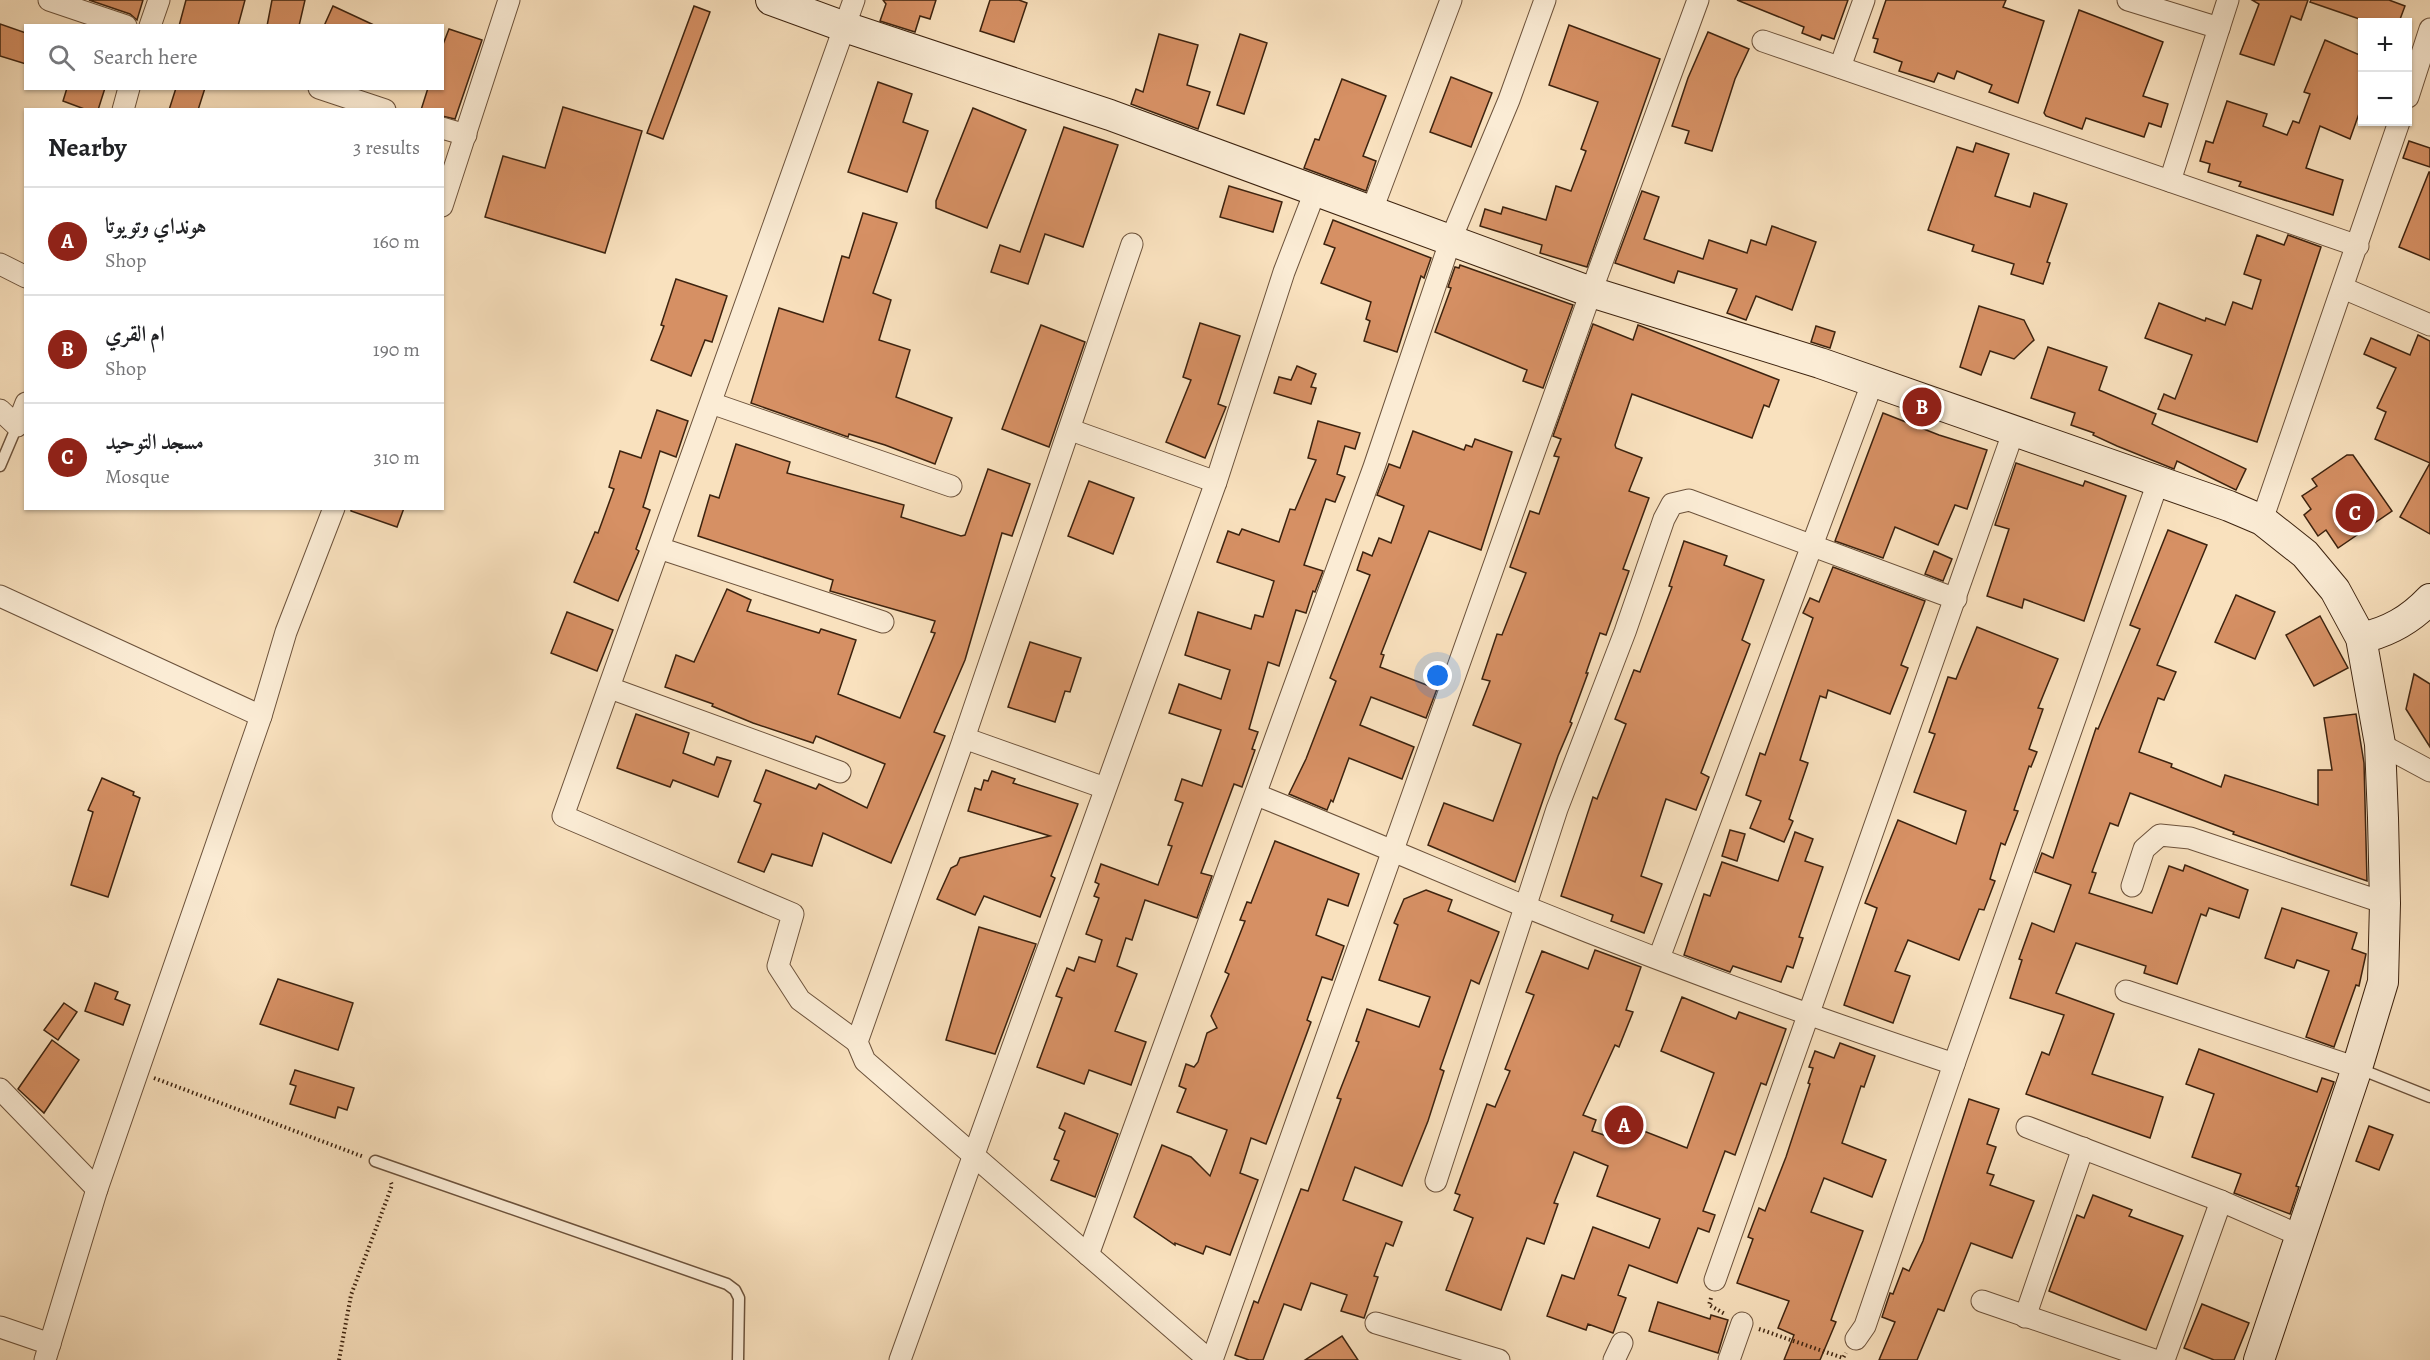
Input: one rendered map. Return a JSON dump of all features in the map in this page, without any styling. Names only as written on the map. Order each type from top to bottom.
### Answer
[{"type":"street","points":[[49,0],[120,24]]},
{"type":"street","points":[[151,24],[159,0]]},
{"type":"street","points":[[444,200],[508,0]]},
{"type":"street","points":[[771,0],[850,14],[1110,115],[1317,189],[1591,292],[1873,381],[2158,482],[2262,520],[2305,554],[2335,590],[2361,638],[2380,744],[2385,903],[2383,982],[2357,1068],[2259,1360]]},
{"type":"street","points":[[1372,210],[1451,0]]},
{"type":"street","points":[[1088,1255],[1257,795],[1374,467],[1451,239],[1509,100],[1545,0]]},
{"type":"street","points":[[850,14],[563,816],[793,914],[778,966],[800,1000],[857,1042],[865,1061],[1210,1360],[1394,850],[1591,292],[1698,0]]},
{"type":"street","points":[[1840,68],[1864,0]]},
{"type":"street","points":[[2128,0],[2219,28]]},
{"type":"street","points":[[2170,182],[2228,0]]},
{"type":"street","points":[[2412,85],[2430,29]]},
{"type":"street","points":[[1763,41],[2358,246]]},
{"type":"street","points":[[124,108],[128,90]]},
{"type":"street","points":[[325,90],[379,108]]},
{"type":"street","points":[[2262,520],[2398,126]]},
{"type":"street","points":[[444,129],[466,135]]},
{"type":"street","points":[[900,1360],[1216,482],[1284,272],[1317,189]]},
{"type":"street","points":[[857,1042],[1071,430],[1132,244]]},
{"type":"street","points":[[0,264],[24,276]]},
{"type":"street","points":[[2343,288],[2430,325]]},
{"type":"street","points":[[1659,958],[1810,545],[1873,381]]},
{"type":"street","points":[[711,403],[951,486]]},
{"type":"street","points":[[0,411],[17,426],[24,408]]},
{"type":"street","points":[[1071,430],[1216,482]]},
{"type":"street","points":[[1715,1280],[2014,430]]},
{"type":"street","points":[[1856,1339],[1865,1326],[1954,1064],[2158,482]]},
{"type":"street","points":[[1437,1181],[1557,809],[1625,632],[1664,519],[1672,504],[1689,500],[1956,599]]},
{"type":"street","points":[[0,1327],[47,1352],[97,1189],[261,716],[286,632],[333,510]]},
{"type":"street","points":[[660,548],[883,622]]},
{"type":"street","points":[[0,596],[261,716]]},
{"type":"street","points":[[2361,638],[2383,632],[2404,622],[2430,599]]},
{"type":"street","points":[[610,688],[840,772]]},
{"type":"street","points":[[964,738],[1105,788]]},
{"type":"street","points":[[2380,744],[2430,771]]},
{"type":"street","points":[[1257,795],[1525,906],[1808,1016],[1954,1064]]},
{"type":"street","points":[[2132,886],[2144,849],[2160,835],[2190,838],[2385,903]]},
{"type":"street","points":[[2126,991],[2357,1068]]},
{"type":"street","points":[[0,1089],[97,1189]]},
{"type":"street","points":[[2027,1127],[2221,1201],[2301,1236]]},
{"type":"street","points":[[2025,1317],[2083,1148]]},
{"type":"street","points":[[2164,1360],[2221,1201]]},
{"type":"street","points":[[1982,1301],[2154,1360]]},
{"type":"street","points":[[1376,1323],[1499,1360]]},
{"type":"street","points":[[1729,1360],[1742,1323]]},
{"type":"lane","points":[[0,465],[17,426]]},
{"type":"lane","points":[[2357,1068],[2430,1097]]},
{"type":"lane","points":[[375,1161],[727,1284],[735,1290],[739,1298],[738,1360]]},
{"type":"path","points":[[138,1072],[375,1161],[386,1170],[392,1185],[351,1295],[339,1360]]},
{"type":"path","points":[[1715,1280],[1709,1305],[1742,1323],[1843,1358],[1856,1339]]},
{"type":"building","points":[[89,0],[143,0],[137,20],[130,14]]},
{"type":"building","points":[[186,0],[245,0],[239,24],[180,24]]},
{"type":"building","points":[[272,0],[305,0],[299,24],[267,24]]},
{"type":"building","points":[[883,0],[936,0],[930,19],[920,16],[915,32],[880,21],[886,4]]},
{"type":"building","points":[[990,0],[1019,0],[1027,3],[1014,42],[980,31]]},
{"type":"building","points":[[1737,0],[1848,0],[1834,39],[1822,35],[1820,40],[1802,33],[1804,27]]},
{"type":"building","points":[[1886,0],[2006,0],[2003,7],[2044,21],[2018,103],[1989,92],[1992,85],[1957,71],[1954,79],[1938,73],[1934,82],[1899,71],[1902,62],[1874,52],[1878,39],[1873,38]]},
{"type":"building","points":[[2252,0],[2308,0],[2301,20],[2291,16],[2274,65],[2240,54],[2259,4]]},
{"type":"building","points":[[2311,0],[2389,0],[2405,6],[2400,18],[2358,19],[2310,2]]},
{"type":"building","points":[[333,6],[372,24],[325,24]]},
{"type":"building","points":[[694,6],[710,12],[663,139],[647,133]]},
{"type":"building","points":[[2079,10],[2163,42],[2143,96],[2168,104],[2161,127],[2149,123],[2144,137],[2086,118],[2082,129],[2046,116],[2044,113]]},
{"type":"building","points":[[0,24],[24,32],[24,63],[0,56]]},
{"type":"building","points":[[1569,25],[1660,59],[1587,267],[1540,253],[1542,245],[1480,226],[1485,209],[1501,214],[1503,207],[1546,220],[1556,186],[1571,191],[1586,151],[1581,149],[1598,102],[1549,85]]},
{"type":"building","points":[[449,29],[482,40],[455,119],[444,116],[444,108],[422,108],[427,90],[444,90],[444,42]]},
{"type":"building","points":[[1708,32],[1749,49],[1735,79],[1712,151],[1685,143],[1689,131],[1672,126],[1688,78]]},
{"type":"building","points":[[1159,34],[1198,45],[1187,85],[1210,92],[1198,129],[1131,104],[1136,89],[1143,92]]},
{"type":"building","points":[[1240,34],[1267,43],[1244,114],[1217,105]]},
{"type":"building","points":[[2325,40],[2358,54],[2358,116],[2350,139],[2320,126],[2306,168],[2343,180],[2333,215],[2239,186],[2241,182],[2208,172],[2210,164],[2200,161],[2206,141],[2213,143],[2227,101],[2267,114],[2263,126],[2287,135],[2293,121],[2299,123],[2310,94],[2304,92]]},
{"type":"building","points":[[1451,77],[1492,93],[1471,147],[1430,132]]},
{"type":"building","points":[[1342,79],[1386,96],[1363,156],[1376,161],[1366,191],[1304,168],[1315,139],[1319,140]]},
{"type":"building","points":[[878,82],[912,94],[903,122],[928,131],[907,192],[848,172]]},
{"type":"building","points":[[66,90],[104,90],[99,108],[82,108],[63,101]]},
{"type":"building","points":[[175,90],[204,90],[199,108],[170,108]]},
{"type":"building","points":[[563,107],[642,131],[605,253],[485,217],[503,156],[545,168]]},
{"type":"building","points":[[973,108],[1026,130],[987,228],[936,208],[936,201]]},
{"type":"building","points":[[1064,127],[1118,145],[1083,247],[1045,234],[1028,284],[991,272],[1000,245],[1020,252]]},
{"type":"building","points":[[2409,141],[2430,148],[2430,167],[2403,158]]},
{"type":"building","points":[[1976,143],[2009,154],[1995,196],[2030,207],[2034,193],[2067,204],[2047,262],[2050,263],[2043,284],[2011,274],[2014,264],[1972,251],[1974,245],[1928,230],[1957,147],[1973,152]]},
{"type":"building","points":[[2430,172],[2430,260],[2399,247]]},
{"type":"building","points":[[1229,186],[1282,202],[1273,232],[1220,217]]},
{"type":"building","points":[[1642,191],[1659,197],[1644,239],[1703,259],[1709,240],[1747,253],[1751,240],[1766,245],[1772,226],[1816,242],[1792,310],[1756,296],[1746,320],[1727,313],[1737,289],[1678,271],[1674,283],[1615,263]]},
{"type":"building","points":[[863,213],[897,223],[873,293],[891,300],[879,340],[910,350],[896,397],[952,418],[935,464],[885,445],[849,434],[848,437],[751,403],[779,308],[823,322],[842,256],[849,258]]},
{"type":"building","points":[[1333,220],[1431,258],[1424,278],[1421,276],[1397,352],[1364,341],[1370,321],[1366,319],[1371,302],[1321,283],[1335,248],[1324,244]]},
{"type":"building","points":[[2257,235],[2284,245],[2288,235],[2321,247],[2257,442],[2158,409],[2164,394],[2175,399],[2192,355],[2145,338],[2159,303],[2205,321],[2206,318],[2225,325],[2233,302],[2252,309],[2261,280],[2244,274]]},
{"type":"building","points":[[1460,265],[1573,305],[1543,388],[1523,381],[1527,370],[1435,332],[1451,288],[1448,287],[1455,267],[1459,268]]},
{"type":"building","points":[[676,279],[727,296],[712,342],[705,340],[691,376],[651,360],[664,326],[661,325]]},
{"type":"building","points":[[1979,306],[2024,320],[2034,340],[2014,359],[1990,351],[1981,375],[1960,367]]},
{"type":"building","points":[[1200,323],[1240,336],[1218,404],[1226,407],[1205,458],[1166,442],[1191,380],[1183,377]]},
{"type":"building","points":[[1593,324],[1633,340],[1638,325],[1779,380],[1769,407],[1764,405],[1752,438],[1632,394],[1615,445],[1616,448],[1642,458],[1629,491],[1649,498],[1623,569],[1629,571],[1606,635],[1600,633],[1570,722],[1572,723],[1558,756],[1515,882],[1428,845],[1444,803],[1493,821],[1521,744],[1473,725],[1490,681],[1482,679],[1497,634],[1502,635],[1526,573],[1510,567],[1530,511],[1539,514],[1559,457],[1554,456],[1561,439],[1553,436]]},
{"type":"building","points":[[1041,325],[1085,342],[1049,447],[1002,429]]},
{"type":"building","points":[[1816,326],[1835,332],[1830,348],[1811,342]]},
{"type":"building","points":[[2418,335],[2430,341],[2430,463],[2375,439],[2386,412],[2377,408],[2396,368],[2364,354],[2371,338],[2410,355]]},
{"type":"building","points":[[2048,347],[2107,367],[2099,390],[2156,414],[2152,424],[2246,469],[2236,490],[2177,461],[2174,469],[2117,446],[2093,435],[2094,433],[2071,425],[2075,413],[2031,398]]},
{"type":"building","points":[[1297,366],[1316,374],[1311,387],[1316,388],[1311,404],[1274,393],[1279,377],[1291,380]]},
{"type":"building","points":[[657,410],[688,421],[676,457],[660,451],[643,507],[650,510],[636,549],[639,551],[618,601],[574,582],[595,532],[598,533],[614,489],[609,487],[620,451],[641,458]]},
{"type":"building","points":[[1883,413],[1939,435],[1987,450],[1967,509],[1955,505],[1938,545],[1895,527],[1883,558],[1835,541]]},
{"type":"building","points":[[1318,421],[1360,433],[1355,449],[1345,446],[1337,474],[1345,477],[1335,502],[1326,499],[1304,565],[1323,571],[1315,592],[1313,591],[1306,613],[1296,610],[1279,666],[1268,662],[1249,729],[1258,732],[1252,749],[1255,750],[1242,787],[1234,784],[1201,873],[1212,876],[1197,918],[1145,900],[1132,940],[1126,938],[1117,966],[1137,974],[1115,1031],[1146,1042],[1131,1085],[1089,1070],[1084,1084],[1037,1067],[1062,998],[1056,996],[1067,968],[1074,971],[1079,957],[1095,962],[1102,940],[1086,934],[1099,898],[1094,896],[1099,884],[1095,882],[1101,864],[1158,885],[1172,846],[1168,845],[1183,803],[1175,800],[1182,779],[1202,786],[1221,730],[1169,713],[1179,684],[1221,699],[1230,670],[1185,655],[1198,612],[1251,629],[1255,615],[1263,617],[1274,581],[1217,562],[1228,531],[1239,535],[1242,529],[1279,542],[1290,509],[1295,510],[1316,460],[1308,458]]},
{"type":"building","points":[[1413,431],[1464,450],[1466,445],[1472,447],[1475,439],[1512,452],[1481,550],[1429,531],[1381,654],[1384,655],[1380,667],[1437,689],[1426,718],[1371,697],[1360,725],[1414,747],[1402,779],[1349,758],[1333,802],[1331,800],[1327,810],[1289,794],[1306,759],[1336,681],[1330,678],[1370,575],[1357,570],[1363,552],[1372,556],[1379,538],[1391,543],[1404,506],[1377,495],[1389,464],[1400,468]]},
{"type":"building","points":[[736,444],[790,462],[787,473],[904,505],[901,517],[961,536],[965,535],[988,469],[1030,484],[1012,536],[1002,533],[965,660],[934,732],[945,736],[891,863],[823,833],[812,866],[772,854],[764,872],[738,862],[761,804],[754,801],[766,770],[816,789],[819,784],[867,808],[885,764],[816,736],[813,743],[753,723],[712,706],[713,704],[665,687],[676,655],[694,662],[727,589],[751,600],[747,611],[819,633],[821,629],[856,640],[838,694],[900,718],[935,633],[931,632],[935,621],[830,591],[833,580],[698,536],[710,495],[719,498]]},
{"type":"building","points":[[2347,455],[2353,455],[2392,511],[2338,548],[2326,530],[2318,536],[2304,515],[2311,509],[2302,496],[2317,486],[2312,479]]},
{"type":"building","points":[[2016,463],[2083,486],[2085,481],[2126,496],[2084,621],[2024,599],[2022,608],[1987,596],[2009,529],[1995,525]]},
{"type":"building","points":[[2430,463],[2430,534],[2400,517]]},
{"type":"building","points":[[1089,481],[1134,498],[1113,554],[1068,536]]},
{"type":"building","points":[[351,510],[403,510],[397,527]]},
{"type":"building","points":[[2168,530],[2207,545],[2157,665],[2176,672],[2164,700],[2158,698],[2139,752],[2172,764],[2171,767],[2221,787],[2225,775],[2318,805],[2318,770],[2332,770],[2324,718],[2356,714],[2364,763],[2367,881],[2233,834],[2234,832],[2130,793],[2118,826],[2110,823],[2092,872],[2096,873],[2089,893],[2152,913],[2169,866],[2183,871],[2185,865],[2248,890],[2239,918],[2209,908],[2206,916],[2201,914],[2177,984],[2144,973],[2146,966],[2076,943],[2056,993],[2114,1014],[2092,1074],[2163,1097],[2150,1138],[2026,1094],[2042,1052],[2049,1055],[2064,1015],[2010,998],[2022,960],[2019,959],[2032,923],[2054,932],[2071,885],[2035,872],[2042,853],[2053,858],[2096,728],[2098,729],[2140,629],[2130,625]]},
{"type":"building","points":[[1684,541],[1727,556],[1724,565],[1764,580],[1742,640],[1750,644],[1701,773],[1709,777],[1696,810],[1666,799],[1641,876],[1662,884],[1644,933],[1611,921],[1613,915],[1561,896],[1593,797],[1597,799],[1626,724],[1615,719],[1634,670],[1640,672],[1672,587],[1669,586]]},
{"type":"building","points":[[1934,551],[1952,559],[1943,581],[1925,574]]},
{"type":"building","points":[[1833,567],[1925,601],[1901,665],[1908,668],[1890,714],[1828,690],[1826,698],[1820,696],[1800,760],[1808,763],[1789,819],[1793,821],[1784,842],[1750,828],[1761,801],[1746,795],[1760,753],[1765,755],[1813,618],[1803,613],[1810,598],[1819,602]]},
{"type":"building","points":[[2236,595],[2275,612],[2255,659],[2215,642]]},
{"type":"building","points":[[567,612],[613,630],[597,671],[551,653]]},
{"type":"building","points":[[2320,616],[2348,668],[2314,686],[2286,635]]},
{"type":"building","points":[[1977,627],[2058,659],[2038,708],[2043,709],[2029,749],[2037,752],[2031,767],[2029,766],[2014,810],[2018,811],[2005,845],[2001,843],[1990,879],[1995,881],[1984,910],[1979,909],[1959,960],[1908,940],[1895,971],[1910,976],[1893,1023],[1844,1005],[1877,908],[1865,903],[1898,820],[1956,844],[1966,811],[1914,792],[1935,734],[1929,732],[1948,677],[1956,679]]},
{"type":"building","points":[[1030,642],[1081,658],[1070,692],[1065,691],[1055,722],[1008,707]]},
{"type":"building","points":[[2414,674],[2430,684],[2430,747],[2406,709]]},
{"type":"building","points":[[636,714],[689,733],[683,753],[714,765],[717,757],[731,761],[718,797],[673,780],[670,787],[617,768]]},
{"type":"building","points":[[992,771],[1015,779],[1013,783],[1078,804],[1051,876],[1055,878],[1040,917],[984,896],[975,915],[937,899],[951,868],[957,865],[960,858],[1050,836],[968,811],[975,788],[981,790],[984,780],[988,781]]},
{"type":"building","points":[[102,778],[134,792],[133,795],[140,798],[108,897],[71,885],[93,812],[88,810]]},
{"type":"building","points":[[1730,830],[1745,834],[1737,861],[1722,856]]},
{"type":"building","points":[[1795,832],[1813,839],[1805,861],[1823,867],[1799,937],[1803,938],[1793,968],[1787,966],[1781,982],[1733,966],[1730,972],[1684,955],[1704,894],[1710,896],[1722,862],[1778,881]]},
{"type":"building","points":[[1275,841],[1359,874],[1348,906],[1328,899],[1316,935],[1344,946],[1332,980],[1322,977],[1307,1020],[1311,1022],[1266,1144],[1251,1138],[1240,1173],[1258,1180],[1230,1255],[1206,1246],[1203,1254],[1175,1243],[1175,1245],[1134,1217],[1162,1145],[1191,1157],[1210,1176],[1227,1130],[1177,1112],[1186,1089],[1179,1086],[1186,1064],[1194,1067],[1198,1062],[1207,1033],[1217,1028],[1211,1016],[1229,974],[1225,972],[1245,921],[1240,920],[1247,902],[1251,903]]},
{"type":"building","points":[[1426,890],[1452,900],[1448,911],[1499,932],[1479,984],[1471,980],[1440,1069],[1444,1071],[1428,1121],[1402,1186],[1355,1167],[1343,1200],[1402,1222],[1393,1246],[1386,1243],[1374,1276],[1378,1277],[1364,1318],[1341,1311],[1347,1295],[1311,1283],[1301,1310],[1284,1304],[1263,1360],[1249,1360],[1235,1355],[1254,1301],[1258,1303],[1301,1189],[1308,1191],[1341,1099],[1337,1098],[1359,1042],[1356,1041],[1367,1009],[1419,1027],[1430,997],[1379,980],[1398,925],[1394,923],[1404,899]]},
{"type":"building","points":[[2282,908],[2357,933],[2352,949],[2366,954],[2359,986],[2356,985],[2334,1047],[2306,1037],[2329,971],[2297,960],[2294,968],[2265,958]]},
{"type":"building","points":[[979,927],[1036,944],[995,1054],[946,1040]]},
{"type":"building","points":[[1595,950],[1641,967],[1626,1010],[1633,1012],[1619,1047],[1615,1045],[1583,1115],[1596,1120],[1592,1131],[1625,1142],[1631,1126],[1687,1148],[1714,1073],[1661,1051],[1682,997],[1736,1019],[1739,1012],[1786,1029],[1766,1085],[1761,1083],[1735,1155],[1725,1151],[1703,1211],[1715,1215],[1709,1232],[1698,1228],[1677,1283],[1629,1265],[1618,1295],[1626,1298],[1613,1333],[1588,1324],[1586,1330],[1547,1316],[1562,1275],[1574,1279],[1593,1227],[1649,1248],[1660,1219],[1597,1196],[1608,1166],[1574,1152],[1554,1203],[1558,1204],[1544,1244],[1527,1238],[1501,1310],[1446,1290],[1473,1218],[1454,1210],[1460,1195],[1455,1193],[1487,1104],[1495,1107],[1510,1071],[1505,1069],[1534,995],[1526,992],[1542,951],[1588,969]]},
{"type":"building","points":[[278,979],[353,1003],[338,1050],[260,1024]]},
{"type":"building","points":[[95,983],[118,992],[115,999],[130,1005],[123,1025],[85,1011]]},
{"type":"building","points":[[64,1003],[77,1012],[58,1040],[44,1030]]},
{"type":"building","points":[[52,1040],[79,1060],[44,1113],[18,1089]]},
{"type":"building","points":[[1840,1043],[1875,1056],[1864,1087],[1861,1086],[1842,1143],[1886,1160],[1872,1197],[1824,1178],[1811,1212],[1863,1231],[1831,1320],[1836,1322],[1820,1360],[1784,1360],[1794,1335],[1778,1328],[1789,1301],[1737,1283],[1753,1239],[1748,1237],[1759,1208],[1765,1211],[1786,1157],[1810,1084],[1808,1083],[1813,1068],[1809,1067],[1815,1051],[1834,1058]]},
{"type":"building","points":[[2199,1049],[2317,1092],[2322,1078],[2334,1082],[2296,1186],[2299,1187],[2290,1214],[2234,1193],[2241,1174],[2192,1157],[2214,1094],[2186,1084]]},
{"type":"building","points":[[295,1070],[354,1088],[347,1110],[338,1107],[335,1118],[290,1104],[296,1086],[290,1084]]},
{"type":"building","points":[[1969,1099],[1999,1109],[1987,1144],[1996,1147],[1987,1173],[1994,1175],[1990,1185],[2034,1201],[2012,1258],[1971,1243],[1944,1311],[1938,1309],[1917,1360],[1879,1360],[1895,1322],[1882,1317],[1890,1293],[1893,1294],[1903,1268],[1909,1271],[1923,1241]]},
{"type":"building","points":[[1065,1113],[1118,1134],[1095,1197],[1051,1180],[1059,1161],[1054,1159],[1065,1131],[1059,1128]]},
{"type":"building","points":[[2369,1126],[2393,1135],[2379,1170],[2356,1161]]},
{"type":"building","points":[[2093,1195],[2132,1210],[2129,1216],[2183,1236],[2146,1330],[2049,1291],[2077,1215],[2084,1218]]},
{"type":"building","points":[[1658,1302],[1710,1319],[1711,1315],[1728,1320],[1718,1353],[1649,1331]]},
{"type":"building","points":[[2202,1304],[2249,1323],[2234,1360],[2214,1360],[2184,1348]]},
{"type":"building","points":[[1342,1336],[1358,1360],[1305,1360]]},
{"type":"place","name":"ام القري","points":[[1922,407]]},
{"type":"place","name":"مسجد التوحيد","points":[[2355,513]]},
{"type":"place","name":"هونداي وتويوتا","points":[[1624,1125]]}]
